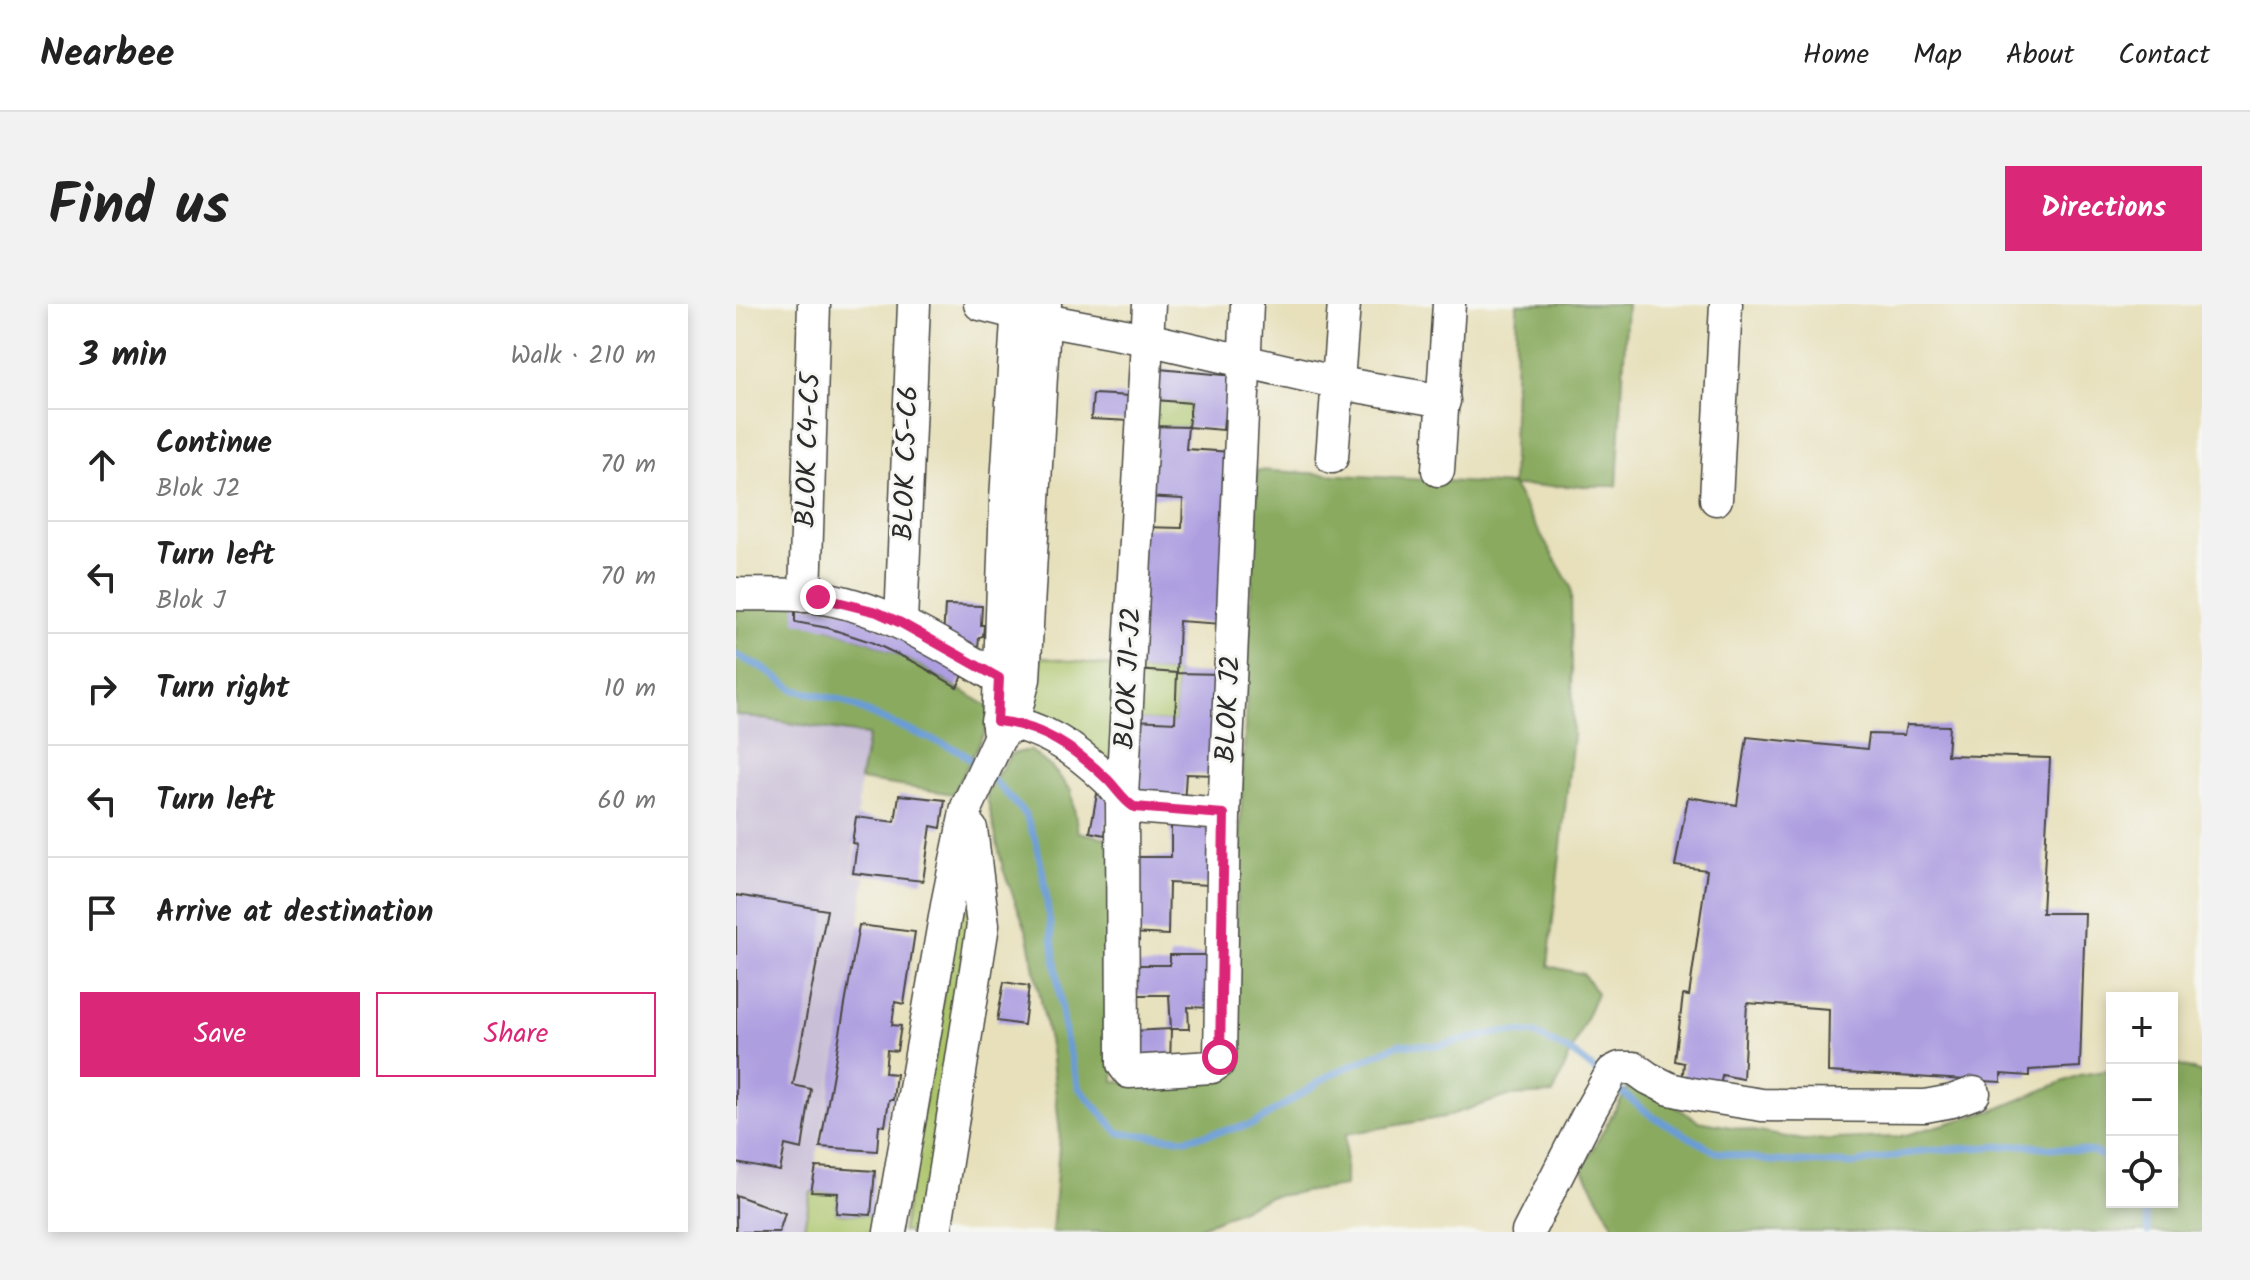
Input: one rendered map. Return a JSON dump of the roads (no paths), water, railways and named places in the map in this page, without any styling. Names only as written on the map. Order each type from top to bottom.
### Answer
[{"type":"street","name":"BLOK C4-C5","points":[[805,596],[814,304]]},
{"type":"street","name":"BLOK C5-C6","points":[[901,623],[914,304]]},
{"type":"street","points":[[980,304],[1031,310],[1339,383],[1444,401]]},
{"type":"street","name":"BLOK J1-J2","points":[[1149,304],[1122,795],[1123,1064],[1129,1072],[1212,1067],[1220,1057]]},
{"type":"street","name":"BLOK J2","points":[[1220,1057],[1224,814],[1247,304]]},
{"type":"street","points":[[1332,457],[1344,304]]},
{"type":"street","points":[[1438,470],[1449,304]]},
{"type":"street","points":[[1716,499],[1726,304]]},
{"type":"street","points":[[1001,732],[999,678],[1006,500],[1031,310]]},
{"type":"street","points":[[890,1232],[948,900],[973,794],[1024,679],[1031,310]]},
{"type":"street","points":[[736,594],[818,597],[877,612],[999,678]]},
{"type":"street","points":[[1001,732],[1039,730],[1061,742],[1082,757],[1134,807],[1224,814]]},
{"type":"street","points":[[935,1232],[983,925],[973,794]]},
{"type":"street","points":[[948,900],[981,904]]},
{"type":"street","points":[[1528,1232],[1612,1072],[1627,1067],[1670,1089],[1762,1105],[1925,1106],[1974,1093]]},
{"type":"waterway","points":[[736,655],[765,669],[795,690],[841,700],[960,751],[978,766]]},
{"type":"waterway","points":[[991,777],[1025,814],[1036,842],[1066,1039],[1079,1088],[1119,1133],[1185,1139],[1254,1124],[1332,1074],[1400,1044],[1438,1046],[1501,1032],[1533,1033],[1573,1053],[1602,1076]]},
{"type":"waterway","points":[[1615,1087],[1652,1116],[1716,1152],[1770,1161],[1854,1164],[1921,1151],[2022,1145],[2094,1152],[2106,1158]]},
{"type":"waterway","points":[[2144,1208],[2148,1232]]}]
